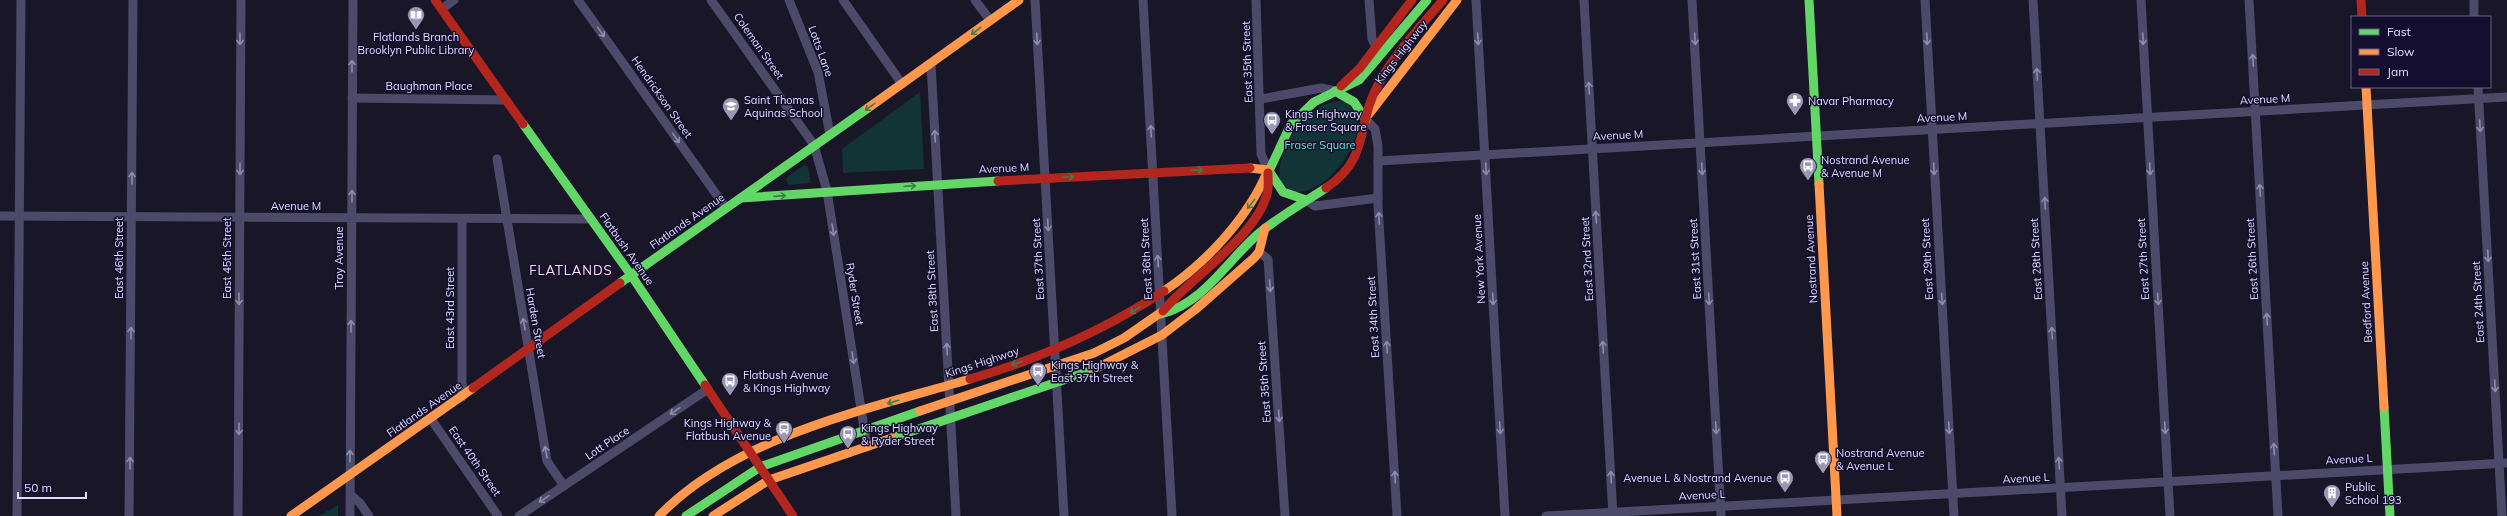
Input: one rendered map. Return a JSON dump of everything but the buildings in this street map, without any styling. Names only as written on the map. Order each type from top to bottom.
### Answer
[{"type":"main road","name":"Flatbush Avenue","points":[[435,0],[631,276],[793,516]]},
{"type":"main road","name":"Flatlands Avenue","points":[[291,516],[462,397],[741,198],[802,152],[830,135],[931,64],[1018,0]]},
{"type":"main road","name":"Kings Highway","points":[[1335,91],[1360,68],[1412,0]]},
{"type":"main road","name":"Kings Highway","points":[[659,516],[675,498],[750,451],[861,411],[949,386],[1055,351],[1110,326],[1160,294],[1191,270],[1221,241],[1258,195],[1284,135],[1291,124],[1314,102],[1359,80],[1371,69],[1427,0]]},
{"type":"main road","name":"Kings Highway","points":[[1161,314],[1172,313],[1203,290],[1265,228],[1306,200],[1334,184],[1352,164],[1363,139],[1369,103],[1385,73],[1443,0]]},
{"type":"main road","name":"Kings Highway","points":[[1366,120],[1391,83],[1457,0]]},
{"type":"main road","name":"Nostrand Avenue","points":[[1809,0],[1837,516]]},
{"type":"main road","points":[[2361,0],[2362,16]]},
{"type":"main road","name":"Bedford Avenue","points":[[2366,88],[2390,516]]},
{"type":"main road","points":[[1335,91],[1355,102],[1366,120]]},
{"type":"main road","name":"Avenue M","points":[[741,198],[827,191],[1153,172],[1253,168],[1268,170]]},
{"type":"main road","name":"Kings Highway","points":[[686,516],[760,467],[864,429],[950,402],[1094,353],[1124,338],[1161,314],[1174,298],[1223,255],[1253,221],[1266,201],[1268,170]]},
{"type":"main road","points":[[1268,170],[1281,192],[1294,198],[1306,200]]},
{"type":"main road","points":[[714,516],[769,480],[951,420],[1056,382],[1092,371],[1162,335],[1222,287],[1259,252],[1265,228]]},
{"type":"street","points":[[18,516],[21,0]]},
{"type":"street","name":"East 46th Street","points":[[129,516],[133,0]]},
{"type":"street","name":"East 45th Street","points":[[238,516],[241,0]]},
{"type":"street","name":"Troy Avenue","points":[[350,516],[353,0]]},
{"type":"street","points":[[442,9],[454,0]]},
{"type":"street","name":"Hendrickson Street","points":[[578,0],[726,208]]},
{"type":"street","name":"Coleman Street","points":[[711,0],[814,145]]},
{"type":"street","name":"Lotts Lane","points":[[789,0],[818,72],[830,135]]},
{"type":"street","points":[[843,0],[902,84]]},
{"type":"street","points":[[975,0],[990,20]]},
{"type":"street","name":"East 37th Street","points":[[1035,0],[1064,516]]},
{"type":"street","name":"East 36th Street","points":[[1143,0],[1172,516]]},
{"type":"street","name":"East 35th Street","points":[[1256,0],[1261,99],[1261,154],[1268,170]]},
{"type":"street","points":[[1369,0],[1372,39],[1376,47]]},
{"type":"street","name":"New York Avenue","points":[[1476,0],[1505,516]]},
{"type":"street","name":"East 32nd Street","points":[[1584,0],[1613,514]]},
{"type":"street","name":"East 31st Street","points":[[1692,0],[1721,516]]},
{"type":"street","name":"East 29th Street","points":[[1925,0],[1954,516]]},
{"type":"street","name":"East 28th Street","points":[[2033,0],[2062,516]]},
{"type":"street","name":"East 27th Street","points":[[2141,0],[2170,516]]},
{"type":"street","name":"East 26th Street","points":[[2249,0],[2278,516]]},
{"type":"street","points":[[2474,0],[2474,16]]},
{"type":"street","name":"East 38th Street","points":[[931,64],[956,516]]},
{"type":"street","points":[[1261,99],[1321,88],[1335,91]]},
{"type":"street","name":"East 24th Street","points":[[2478,88],[2503,463],[2502,516]]},
{"type":"street","name":"Avenue M","points":[[1378,161],[2507,97]]},
{"type":"street","name":"Baughman Place","points":[[352,98],[506,100]]},
{"type":"street","name":"East 34th Street","points":[[1366,120],[1375,129],[1378,161],[1378,198],[1397,516]]},
{"type":"street","name":"Ryder Street","points":[[814,145],[827,191],[867,447]]},
{"type":"street","name":"Harden Street","points":[[497,159],[547,461],[564,486]]},
{"type":"street","points":[[1306,200],[1315,206],[1378,198]]},
{"type":"street","name":"Avenue M","points":[[0,216],[591,220]]},
{"type":"street","name":"East 43rd Street","points":[[462,219],[462,397]]},
{"type":"street","name":"East 35th Street","points":[[1259,252],[1268,259],[1285,516]]},
{"type":"street","name":"Lott Place","points":[[519,516],[708,389]]},
{"type":"street","name":"East 40th Street","points":[[431,419],[498,516]]},
{"type":"street","name":"Avenue L","points":[[1546,516],[1613,514],[1720,506],[2503,463]]},
{"type":"street","points":[[351,495],[360,503],[368,516]]},
{"type":"green space","points":[[920,92],[924,169],[843,173],[842,149]]},
{"type":"green space","name":"Fraser Square","points":[[1346,101],[1358,116],[1357,131],[1349,152],[1334,173],[1325,181],[1314,188],[1292,192],[1280,181],[1280,168],[1283,154],[1289,140],[1308,116],[1320,107],[1333,102]]},
{"type":"green space","points":[[804,165],[808,167],[811,183],[788,185],[786,178]]},
{"type":"green space","points":[[338,505],[338,516],[319,516]]},
{"type":"traffic: fast","points":[[1268,173],[1291,124],[1314,102],[1359,80],[1427,0]]},
{"type":"traffic: fast","points":[[1809,0],[1819,184]]},
{"type":"traffic: fast","points":[[1335,91],[1354,102],[1366,120]]},
{"type":"traffic: fast","points":[[620,283],[868,108]]},
{"type":"traffic: fast","points":[[523,124],[631,275],[705,385]]},
{"type":"traffic: fast","points":[[1269,171],[1283,192],[1306,200]]},
{"type":"traffic: fast","points":[[741,198],[998,181]]},
{"type":"traffic: fast","points":[[1161,314],[1176,309],[1190,301],[1214,280],[1266,227],[1326,188]]},
{"type":"traffic: fast","points":[[892,438],[1093,370]]},
{"type":"traffic: fast","points":[[2384,407],[2390,516]]},
{"type":"traffic: fast","points":[[686,516],[760,467],[920,411]]},
{"type":"traffic: slow","points":[[868,108],[1019,0]]},
{"type":"traffic: slow","points":[[1369,114],[1457,0]]},
{"type":"traffic: slow","points":[[2366,88],[2384,407]]},
{"type":"traffic: slow","points":[[1164,291],[1180,280],[1210,253],[1225,238],[1250,205],[1268,170],[1250,168]]},
{"type":"traffic: slow","points":[[1819,184],[1837,516]]},
{"type":"traffic: slow","points":[[1093,370],[1162,335],[1196,309],[1254,258],[1259,252],[1265,228]]},
{"type":"traffic: slow","points":[[920,411],[1094,353],[1124,338],[1163,311]]},
{"type":"traffic: slow","points":[[659,516],[690,488],[725,465],[764,446],[804,429],[846,415],[970,379]]},
{"type":"traffic: slow","points":[[291,516],[473,388]]},
{"type":"traffic: slow","points":[[713,516],[769,480],[892,438]]},
{"type":"traffic: jam","points":[[435,0],[523,124]]},
{"type":"traffic: jam","points":[[1341,86],[1360,68],[1412,0]]},
{"type":"traffic: jam","points":[[1326,188],[1340,177],[1350,165],[1361,140],[1371,99],[1385,73],[1408,41],[1443,0]]},
{"type":"traffic: jam","points":[[2361,0],[2362,16]]},
{"type":"traffic: jam","points":[[998,181],[1250,168]]},
{"type":"traffic: jam","points":[[1163,311],[1250,226],[1260,210],[1267,194],[1268,173]]},
{"type":"traffic: jam","points":[[473,388],[620,283]]},
{"type":"traffic: jam","points":[[970,379],[1046,353],[1118,319],[1164,291]]},
{"type":"traffic: jam","points":[[705,385],[793,516]]},
{"type":"place","name":"Flatlands Branch Brooklyn Public Library","points":[[416,30]]},
{"type":"place","name":"Navar Pharmacy","points":[[1795,116]]},
{"type":"place","name":"Saint Thomas Aquinas School","points":[[731,121]]},
{"type":"place","name":"Kings Highway & Fraser Square","points":[[1272,135]]},
{"type":"place","name":"Nostrand Avenue & Avenue M","points":[[1808,181]]},
{"type":"place","name":"Kings Highway & East 37th Street","points":[[1038,386]]},
{"type":"place","name":"Flatbush Avenue & Kings Highway","points":[[730,396]]},
{"type":"place","name":"Kings Highway & Flatbush Avenue","points":[[784,444]]},
{"type":"place","name":"Kings Highway & Ryder Street","points":[[848,449]]},
{"type":"place","name":"Nostrand Avenue & Avenue L","points":[[1823,474]]},
{"type":"place","name":"Avenue L & Nostrand Avenue","points":[[1785,493]]},
{"type":"place","name":"Public School 193","points":[[2332,508]]},
{"type":"district","name":"FLATLANDS","points":[[571,270]]}]
